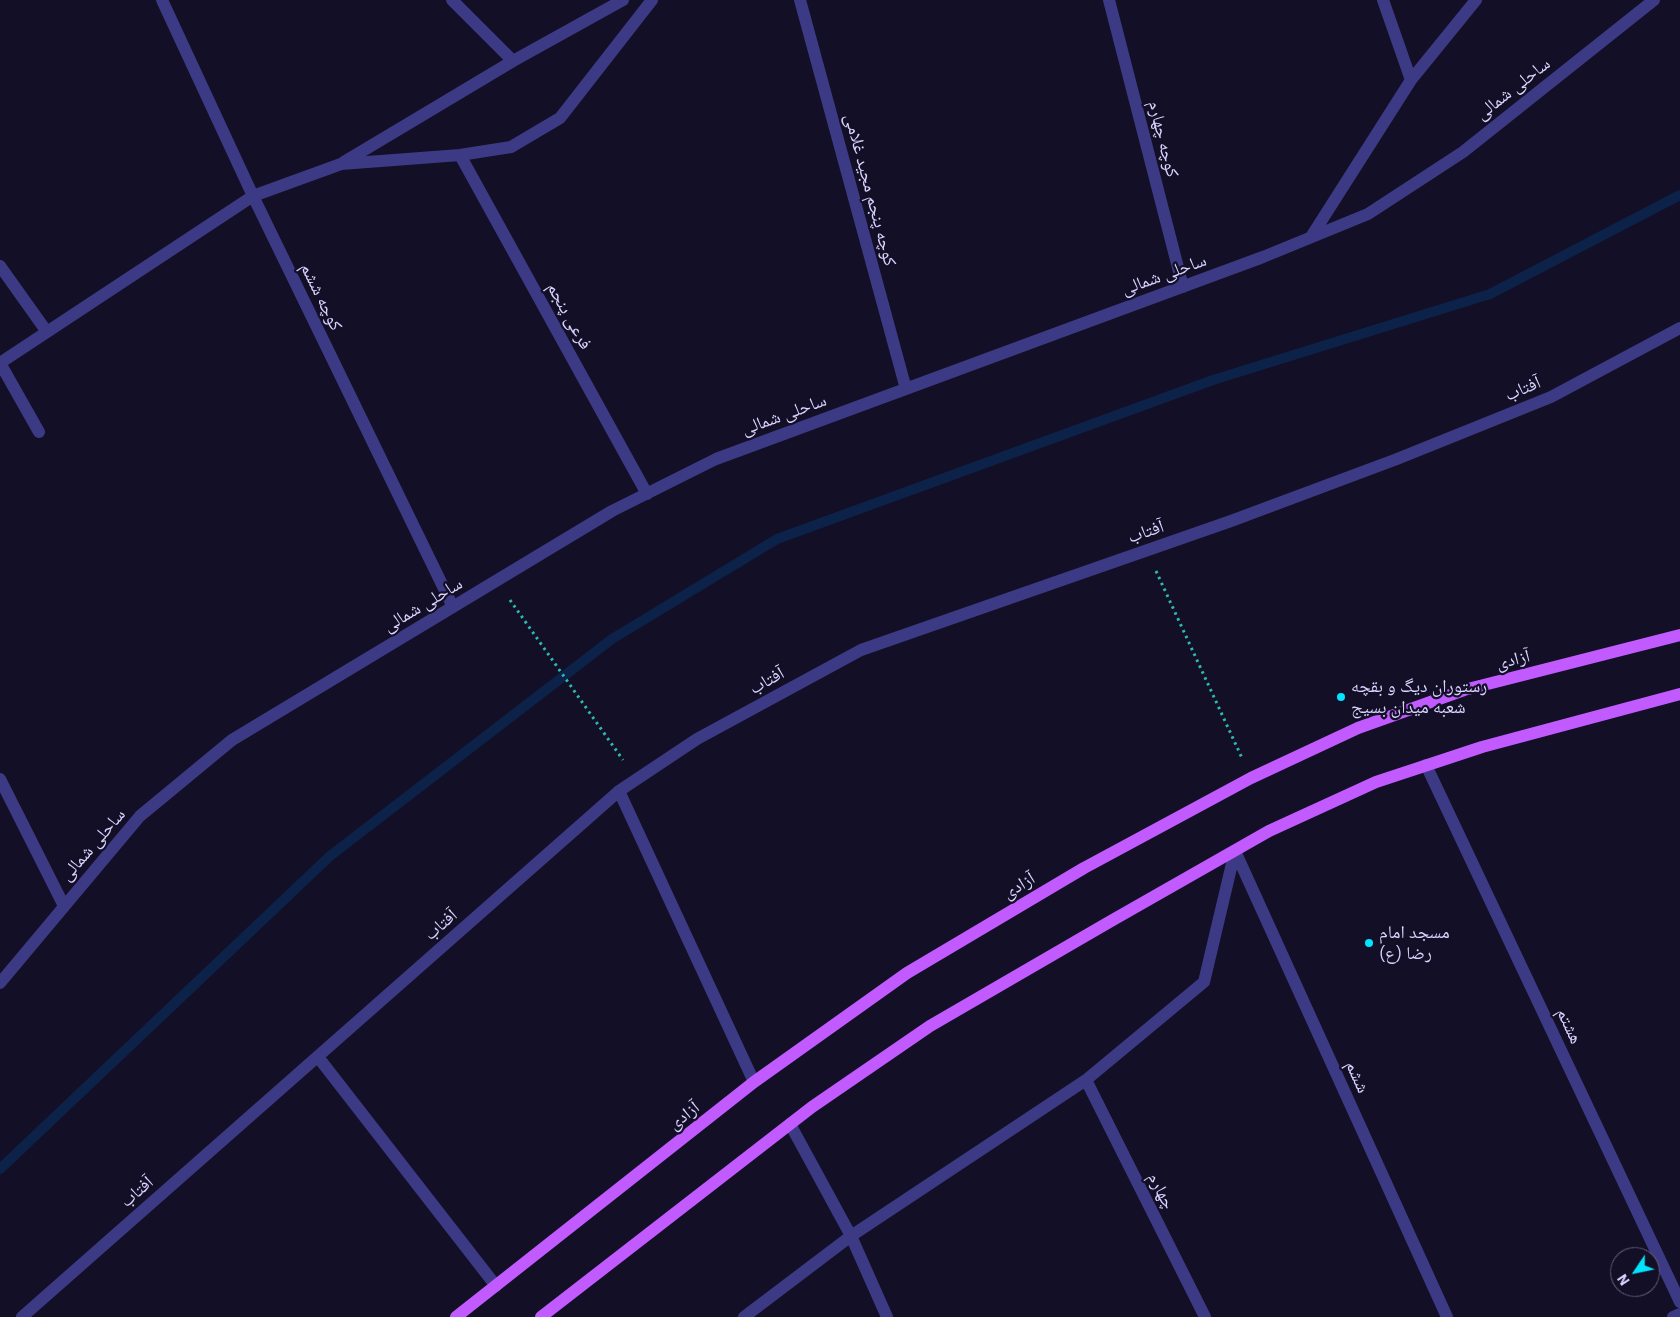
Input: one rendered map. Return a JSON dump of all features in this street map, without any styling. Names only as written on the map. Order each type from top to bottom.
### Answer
[{"type":"main road","name":"آزادی","points":[[456,1317],[754,1082],[906,973],[1084,868],[1250,778],[1358,728],[1464,690],[1680,635]]},
{"type":"main road","points":[[541,1317],[812,1107],[930,1026],[1270,831],[1376,782],[1482,746],[1680,694]]},
{"type":"street","name":"کوچه ششم","points":[[162,0],[253,196],[453,607]]},
{"type":"street","points":[[452,0],[513,61]]},
{"type":"street","points":[[39,432],[0,363],[253,196],[341,164],[513,61],[622,0]]},
{"type":"street","points":[[341,164],[460,155],[511,147],[560,118],[652,0]]},
{"type":"street","name":"کوچه پنجم مجید غلامی","points":[[800,0],[906,389]]},
{"type":"street","name":"کوچه چهارم","points":[[1109,0],[1183,287]]},
{"type":"street","points":[[1383,0],[1411,80]]},
{"type":"street","points":[[1312,237],[1411,80],[1476,0]]},
{"type":"street","name":"ساحلی شمالی","points":[[0,983],[140,816],[232,740],[612,511],[716,459],[1183,287],[1368,214],[1463,152],[1654,0]]},
{"type":"street","name":"فرعی پنجم","points":[[460,155],[647,494]]},
{"type":"street","points":[[0,266],[46,332]]},
{"type":"street","name":"آفتاب","points":[[22,1317],[619,791],[697,739],[861,650],[1231,521],[1397,459],[1551,397],[1680,328]]},
{"type":"street","name":"هشتم","points":[[1426,765],[1680,1302]]},
{"type":"street","points":[[0,779],[64,906]]},
{"type":"street","points":[[619,791],[754,1082]]},
{"type":"street","points":[[744,1317],[851,1236],[1086,1080],[1204,982],[1234,851]]},
{"type":"street","name":"ششم","points":[[1234,851],[1447,1317]]},
{"type":"street","points":[[318,1057],[496,1286]]},
{"type":"street","name":"چهارم","points":[[1086,1080],[1206,1317]]},
{"type":"street","points":[[790,1124],[851,1236],[887,1317]]},
{"type":"street","points":[[1673,1317],[1680,1314]]},
{"type":"path","points":[[1146,550],[1250,778]]},
{"type":"path","points":[[496,581],[636,780]]},
{"type":"waterway","points":[[0,1169],[330,856],[612,639],[777,539],[1213,380],[1490,294],[1680,195]]},
{"type":"place","name":"رستوران دیگ و بقچه شعبه میدان بسیج","points":[[1341,697]]},
{"type":"place","name":"مسجد امام رضا (ع)","points":[[1369,943]]}]
